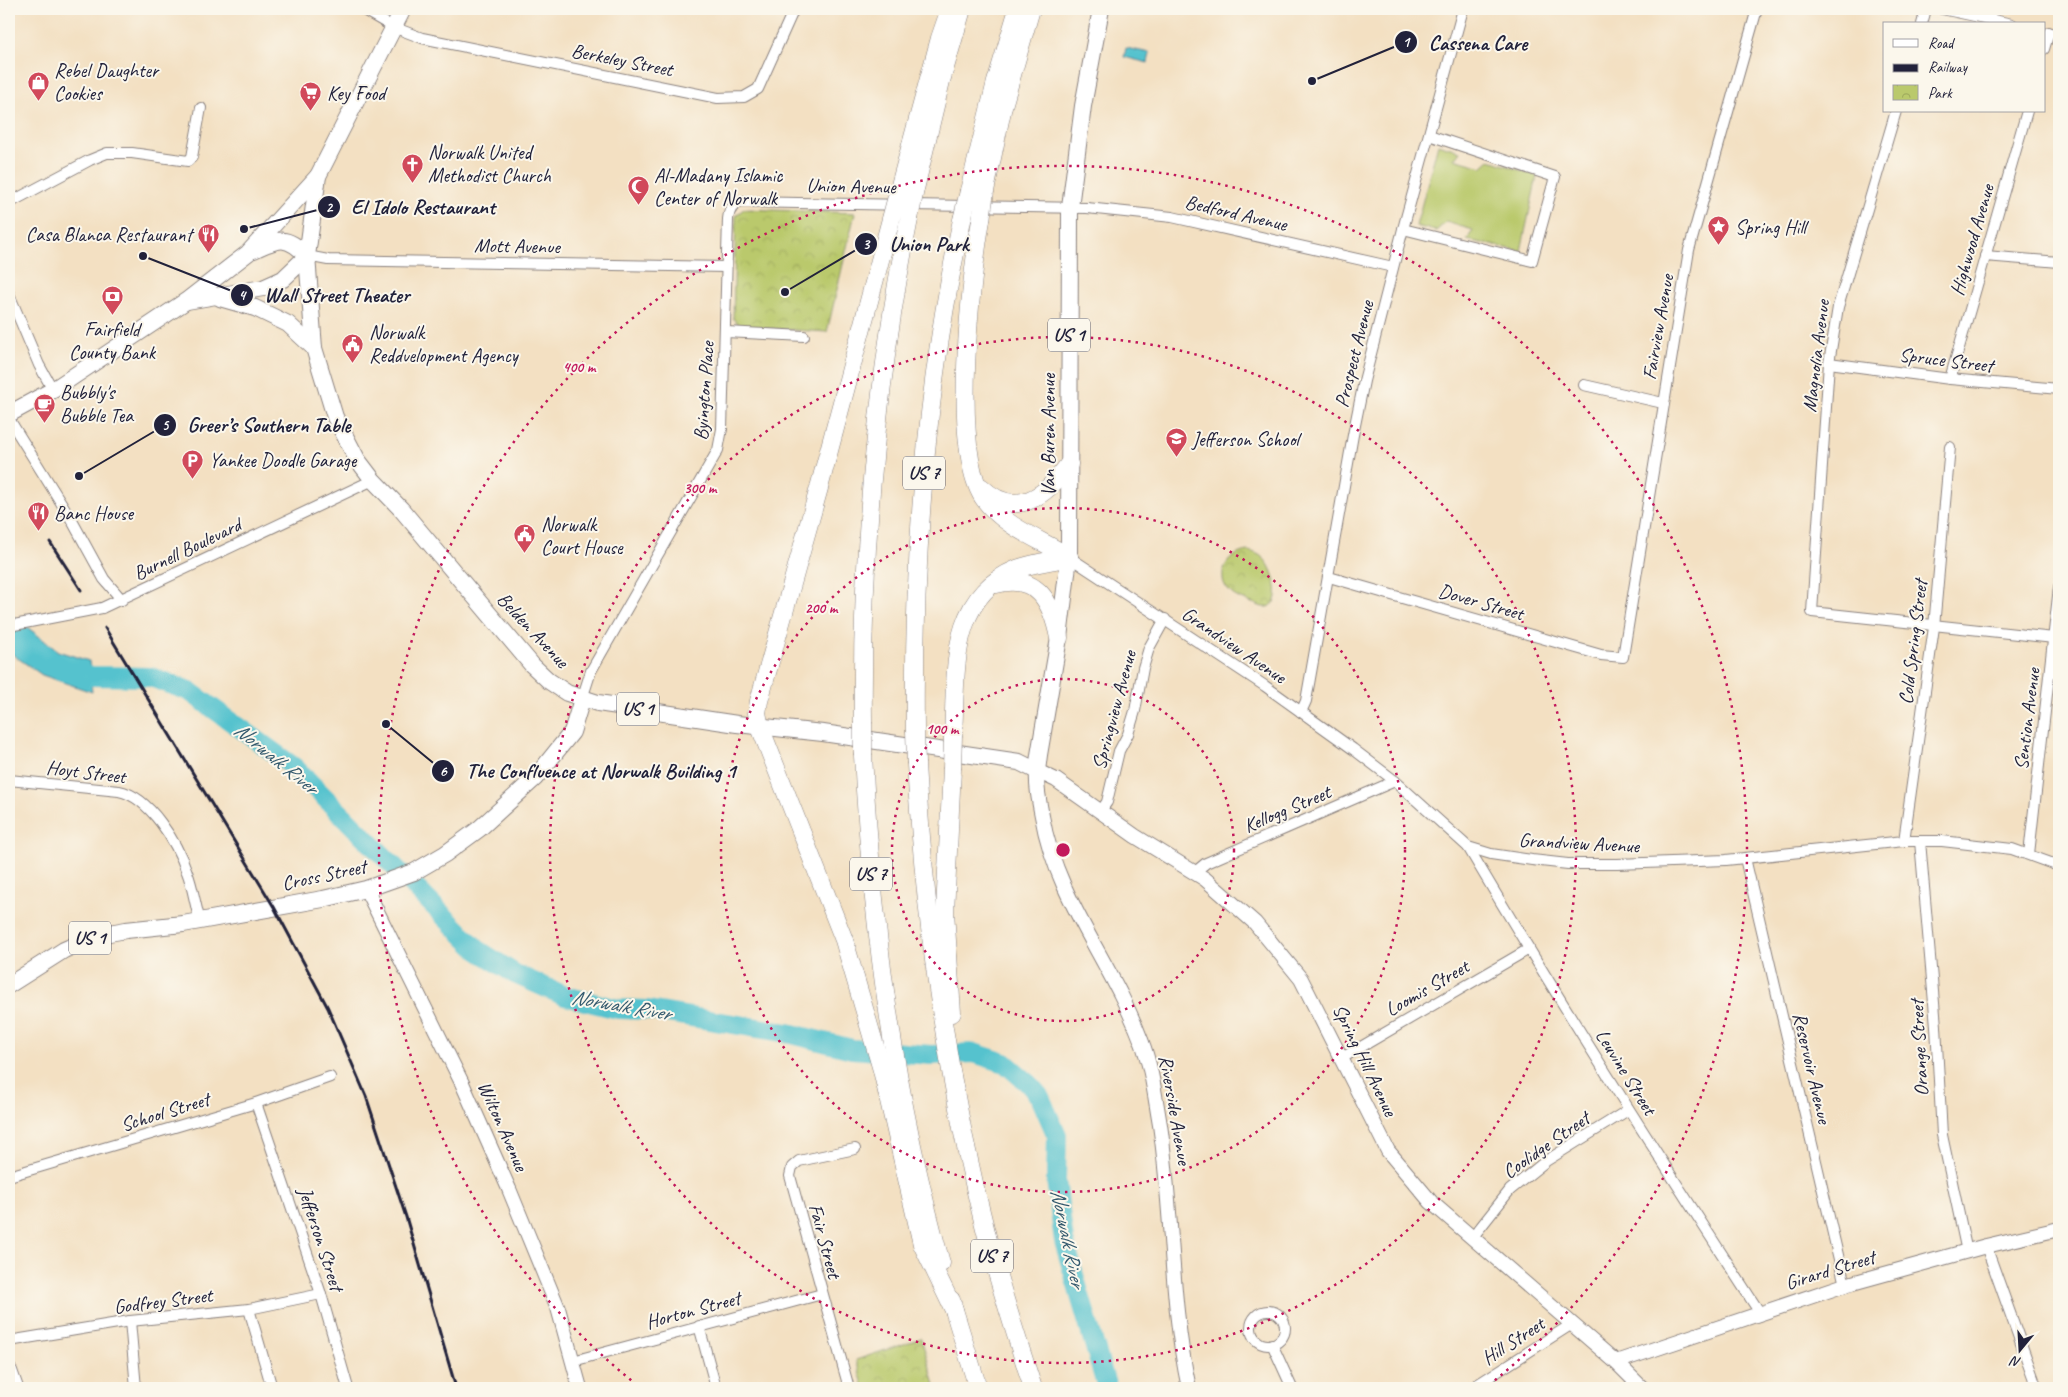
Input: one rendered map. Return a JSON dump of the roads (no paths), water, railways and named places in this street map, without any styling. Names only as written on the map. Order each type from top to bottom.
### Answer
[{"type":"highway","points":[[907,189],[940,38],[950,9]]},
{"type":"highway","name":"US 7","points":[[962,9],[907,189],[900,219],[873,461],[865,569],[863,756],[871,871],[899,1113],[954,1310],[978,1388]]},
{"type":"highway","name":"US 7","points":[[1018,9],[985,121],[977,191],[962,220],[940,336],[925,461],[916,586],[915,730],[924,878],[945,1005],[960,1121],[990,1249],[1033,1388]]},
{"type":"highway","points":[[1031,9],[977,191],[981,220],[971,298],[967,362],[968,429],[974,479],[985,500],[1001,517],[1069,557]]},
{"type":"highway","points":[[899,1113],[834,912],[760,727],[757,712],[828,454],[900,219]]},
{"type":"highway","points":[[974,479],[997,499],[1005,502],[1023,502],[1049,489],[1070,464]]},
{"type":"highway","points":[[945,1005],[945,912],[958,650],[962,631],[972,606],[989,586],[1017,569],[1069,557]]},
{"type":"highway","points":[[989,586],[1011,581],[1020,582],[1033,588],[1049,604],[1059,638]]},
{"type":"main road","points":[[9,414],[53,390],[186,301],[248,253],[318,176],[403,9]]},
{"type":"main road","name":"Van Buren Avenue","points":[[1038,771],[1039,754],[1059,638],[1069,557],[1070,207],[1083,106],[1101,9]]},
{"type":"main road","name":"Belden Avenue","points":[[318,176],[307,256],[314,348],[335,417],[358,459],[373,480],[414,524],[532,665],[559,688],[582,699],[760,727],[824,732],[1019,762],[1038,771]]},
{"type":"main road","points":[[186,301],[263,288],[283,279],[307,256],[297,245],[288,241],[267,244],[248,253]]},
{"type":"main road","points":[[216,297],[255,308],[288,324],[314,348]]},
{"type":"main road","name":"Cross Street","points":[[9,985],[64,950],[98,935],[200,921],[366,889],[414,872],[445,854],[486,824],[535,778],[572,732],[582,699]]},
{"type":"main road","points":[[9,1371],[15,1388]]},
{"type":"street","name":"Berkeley Street","points":[[362,9],[393,27],[422,38],[718,98],[744,97],[758,89],[794,9]]},
{"type":"street","name":"Prospect Avenue","points":[[1302,712],[1306,701],[1358,411],[1393,267],[1463,9]]},
{"type":"street","name":"Fairview Avenue","points":[[1623,657],[1640,565],[1663,403],[1689,250],[1757,9]]},
{"type":"street","points":[[1923,22],[1926,9]]},
{"type":"street","points":[[1942,9],[2003,22]]},
{"type":"street","points":[[2046,44],[2051,32]]},
{"type":"street","points":[[9,203],[107,153],[132,153],[188,161],[192,158],[202,108]]},
{"type":"street","name":"Magnolia Avenue","points":[[1896,112],[1838,307],[1830,363],[1812,612],[1934,627]]},
{"type":"street","name":"Highwood Avenue","points":[[1950,379],[2027,112]]},
{"type":"street","points":[[1403,229],[1532,261],[1538,242],[1555,177],[1429,135]]},
{"type":"street","name":"Union Avenue","points":[[735,204],[744,202],[1070,207]]},
{"type":"street","name":"Byington Place","points":[[582,699],[591,671],[718,450],[722,429],[728,214],[735,204]]},
{"type":"street","name":"Bedford Avenue","points":[[1070,207],[1172,217],[1393,267]]},
{"type":"street","name":"Mott Avenue","points":[[307,256],[328,260],[726,267]]},
{"type":"street","points":[[1985,256],[2059,262]]},
{"type":"street","points":[[9,294],[39,365],[53,390]]},
{"type":"street","points":[[726,332],[804,336]]},
{"type":"street","name":"Spruce Street","points":[[1830,363],[1950,379],[2059,389]]},
{"type":"street","points":[[1584,385],[1663,403]]},
{"type":"street","points":[[9,419],[70,517],[104,579],[122,600]]},
{"type":"street","name":"Cold Spring Street","points":[[1904,841],[1934,627],[1950,447]]},
{"type":"street","name":"Burnell Boulevard","points":[[9,626],[102,608],[122,600],[317,505],[373,480]]},
{"type":"street","name":"Grandview Avenue","points":[[1069,557],[1302,712],[1394,781],[1468,847],[1523,859],[1568,864],[1672,863],[1746,858],[1904,841],[1920,841],[1974,843],[2012,849],[2059,866]]},
{"type":"street","name":"Dover Street","points":[[1329,577],[1601,655],[1623,657]]},
{"type":"street","name":"Sention Avenue","points":[[2029,854],[2059,587]]},
{"type":"street","name":"Springview Avenue","points":[[1100,812],[1107,802],[1119,751],[1128,734],[1135,711],[1143,668],[1149,648],[1164,620]]},
{"type":"street","points":[[1934,627],[2054,638]]},
{"type":"street","name":"Spring Hill Avenue","points":[[1038,771],[1056,780],[1146,843],[1195,872],[1255,923],[1302,979],[1388,1151],[1431,1202],[1616,1362],[1642,1388]]},
{"type":"street","name":"Riverside Avenue","points":[[1038,771],[1038,795],[1053,864],[1073,907],[1142,1040],[1154,1087],[1164,1151],[1175,1286],[1184,1365],[1189,1388]]},
{"type":"street","name":"Hoyt Street","points":[[9,780],[119,791],[135,796],[159,822],[180,854],[188,874],[200,921]]},
{"type":"street","name":"Kellogg Street","points":[[1195,872],[1206,863],[1394,781]]},
{"type":"street","name":"Orange Street","points":[[1920,841],[1936,1026],[1942,1135],[1966,1252]]},
{"type":"street","name":"Leuvine Street","points":[[1468,847],[1528,949],[1628,1110],[1760,1313]]},
{"type":"street","name":"Reservoir Avenue","points":[[1746,858],[1845,1285]]},
{"type":"street","name":"Wilton Avenue","points":[[366,889],[462,1083],[505,1180],[558,1308],[580,1388]]},
{"type":"street","name":"Loomis Street","points":[[1342,1058],[1528,949]]},
{"type":"street","name":"School Street","points":[[9,1176],[256,1102],[330,1077]]},
{"type":"street","name":"Jefferson Street","points":[[256,1102],[321,1294],[348,1388]]},
{"type":"street","name":"Coolidge Street","points":[[1472,1238],[1510,1190],[1546,1161],[1628,1110]]},
{"type":"street","name":"Fair Street","points":[[849,1388],[790,1171],[799,1162],[855,1149]]},
{"type":"street","name":"Girard Street","points":[[1616,1362],[1845,1285],[1986,1246],[2059,1229]]},
{"type":"street","points":[[1986,1246],[2037,1388]]},
{"type":"street","name":"Godfrey Street","points":[[9,1341],[130,1321],[249,1309],[321,1294]]},
{"type":"street","name":"Horton Street","points":[[573,1361],[822,1294]]},
{"type":"street","points":[[249,1309],[272,1388]]},
{"type":"street","points":[[130,1321],[136,1388]]},
{"type":"street","name":"Hill Street","points":[[1472,1388],[1572,1324]]},
{"type":"street","points":[[699,1326],[716,1388]]},
{"type":"street","points":[[1272,1344],[1292,1388]]},
{"type":"water","points":[[1126,48],[1150,53],[1148,63],[1124,57]]},
{"type":"water","points":[[9,613],[58,651],[89,661],[92,692],[42,675],[9,652]]},
{"type":"waterway","name":"Norwalk River","points":[[65,668],[91,676],[151,677],[189,691],[294,767],[478,950],[515,974],[565,996],[618,1009],[648,1010],[788,1033],[852,1049],[931,1055],[974,1053],[1005,1063],[1028,1083],[1040,1097],[1057,1136],[1056,1180],[1064,1241],[1107,1388]]},
{"type":"railway","points":[[50,542],[81,590]]},
{"type":"railway","points":[[105,628],[274,907],[328,1008],[366,1096],[406,1217],[456,1388]]},
{"type":"place","name":"Cassena Care","points":[[1312,81]]},
{"type":"place","name":"Rebel Daughter Cookies","points":[[38,101]]},
{"type":"place","name":"Key Food","points":[[311,112]]},
{"type":"place","name":"Norwalk United Methodist Church","points":[[412,183]]},
{"type":"place","name":"Al-Madany Islamic Center of Norwalk","points":[[638,205]]},
{"type":"place","name":"El Idolo Restaurant","points":[[244,229]]},
{"type":"place","name":"Spring Hill","points":[[1719,246]]},
{"type":"place","name":"Casa Blanca Restaurant","points":[[208,253]]},
{"type":"place","name":"Wall Street Theater","points":[[143,256]]},
{"type":"place","name":"Union Park","points":[[785,292]]},
{"type":"place","name":"Fairfield County Bank","points":[[112,316]]},
{"type":"place","name":"Norwalk Reddvelopment Agency","points":[[353,363]]},
{"type":"place","name":"Bubbly's Bubble Tea","points":[[44,423]]},
{"type":"place","name":"Jefferson School","points":[[1176,458]]},
{"type":"place","name":"Greer’s Southern Table","points":[[79,476]]},
{"type":"place","name":"Yankee Doodle Garage","points":[[193,479]]},
{"type":"place","name":"Banc House","points":[[38,532]]},
{"type":"place","name":"Norwalk Court House","points":[[525,554]]},
{"type":"place","name":"The Confluence at Norwalk Building 1","points":[[386,724]]}]
